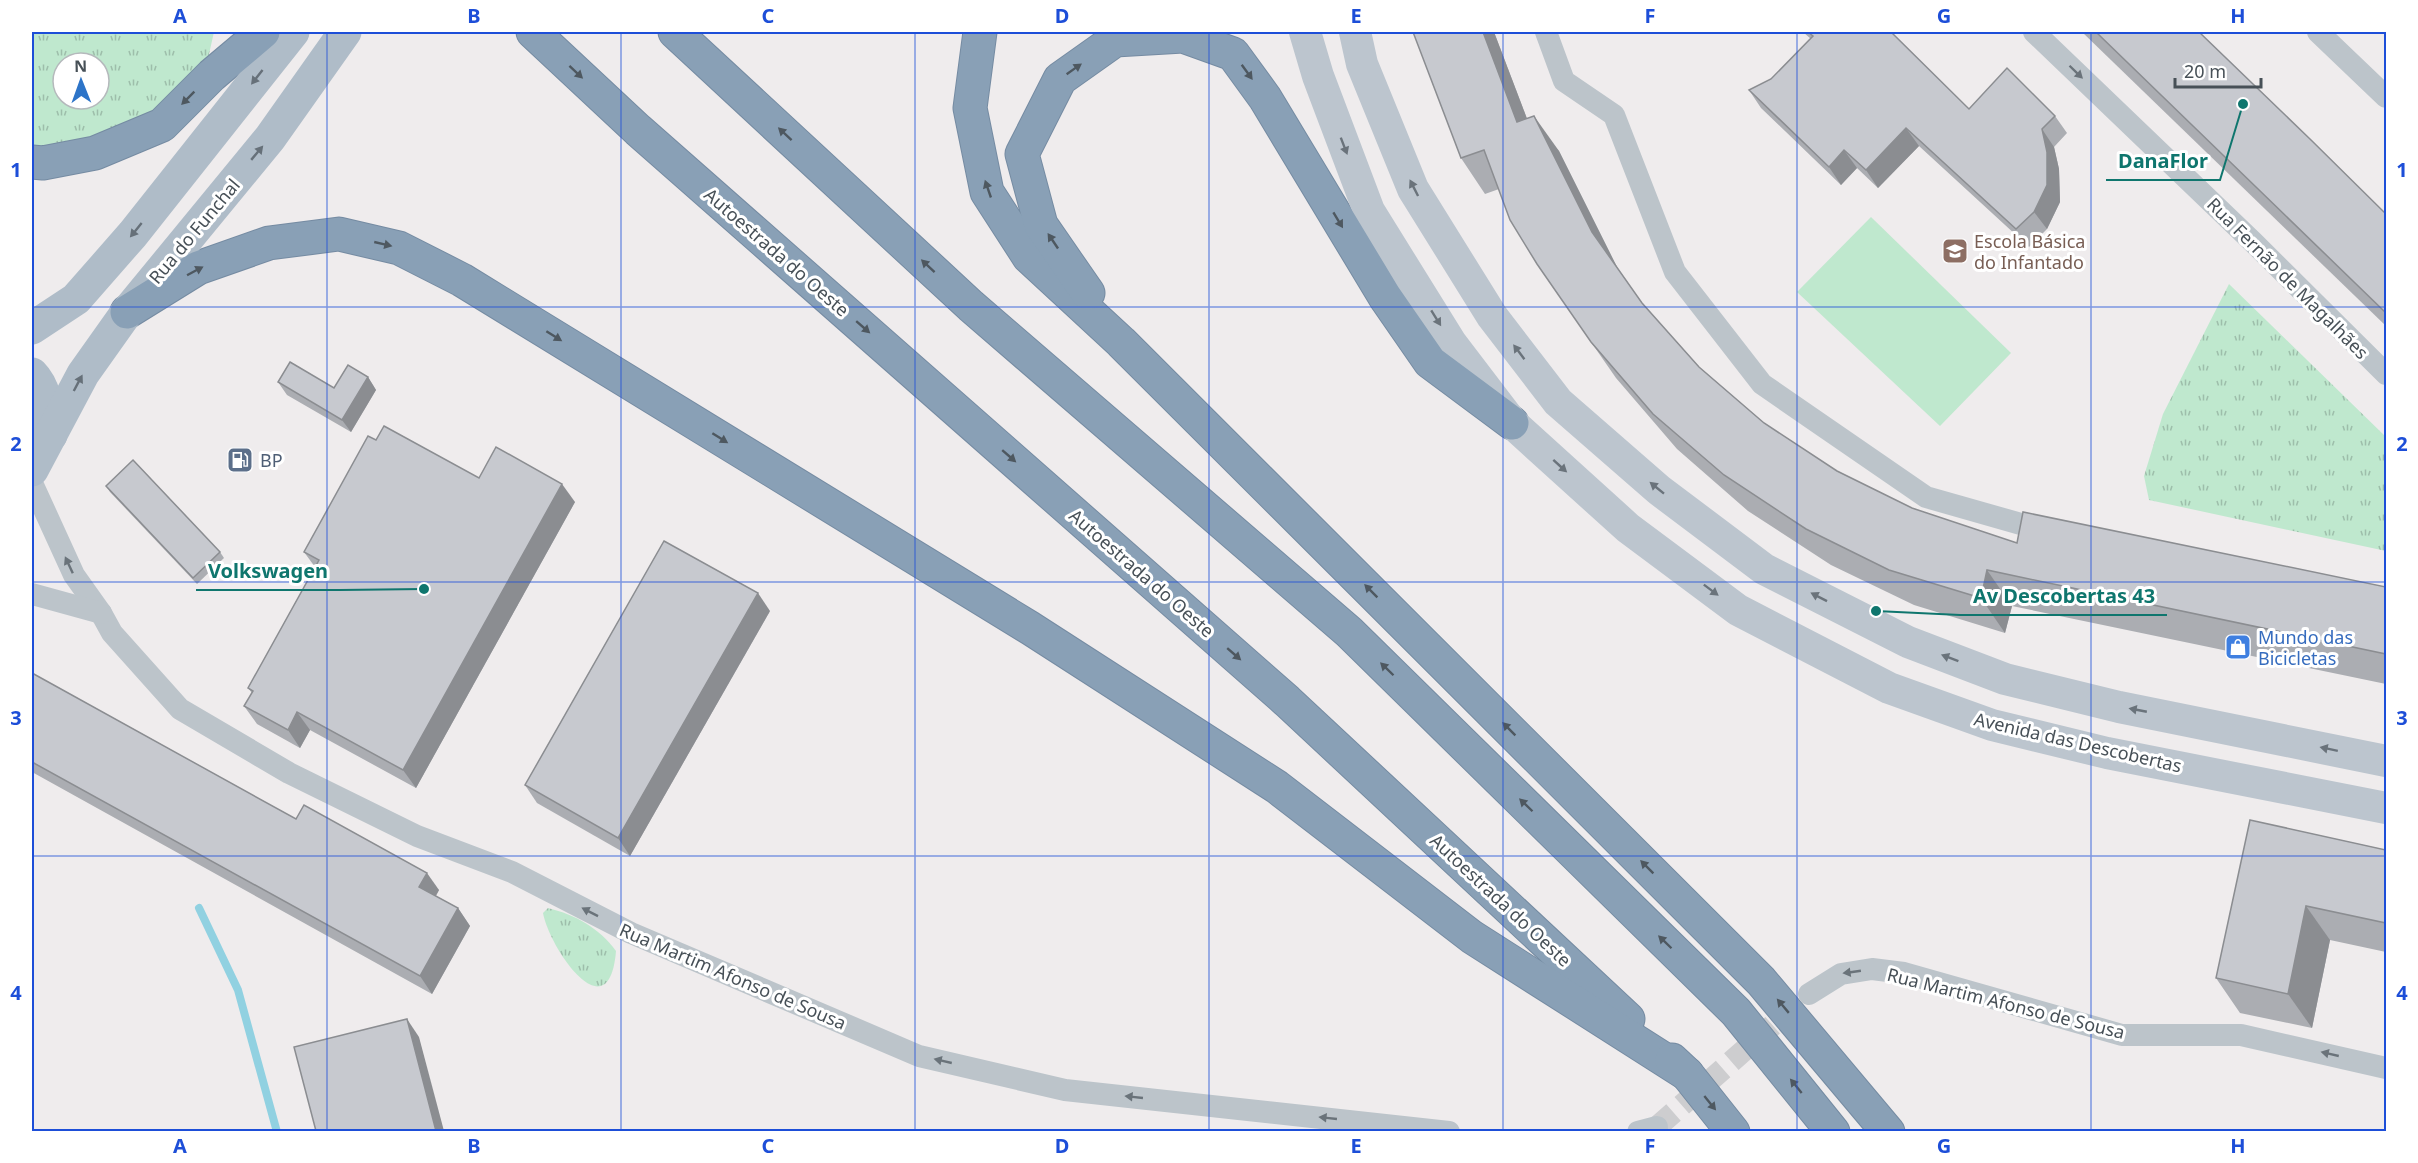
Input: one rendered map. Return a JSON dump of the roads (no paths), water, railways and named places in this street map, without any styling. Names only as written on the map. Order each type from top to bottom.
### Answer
[{"type":"highway","points":[[32,162],[43,164],[95,153],[162,124],[212,75],[263,32]]},
{"type":"highway","name":"Autoestrada do Oeste","points":[[533,32],[638,130],[1287,700],[1687,1074],[1733,1131]]},
{"type":"highway","points":[[675,32],[971,306],[1349,632],[1736,1012],[1833,1131]]},
{"type":"highway","points":[[980,32],[970,108],[987,192],[1029,257],[1121,342],[1761,981],[1888,1131]]},
{"type":"highway","points":[[1121,342],[1041,225],[1022,154],[1060,79],[1115,40],[1183,36],[1233,54],[1265,98],[1385,297],[1430,362],[1512,423]]},
{"type":"highway","points":[[127,312],[198,268],[269,243],[339,234],[399,248],[462,280],[1030,628],[1277,787],[1472,937],[1687,1074]]},
{"type":"main road","points":[[32,328],[76,299],[133,234],[293,32]]},
{"type":"main road","name":"Rua do Funchal","points":[[32,470],[83,374],[127,312],[270,138],[345,32]]},
{"type":"main road","name":"Avenida das Descobertas","points":[[1305,32],[1329,105],[1369,211],[1451,343],[1512,423],[1628,528],[1738,610],[1889,688],[1992,725],[2107,753],[2386,808]]},
{"type":"main road","points":[[1355,32],[1362,64],[1413,189],[1492,316],[1558,402],[1659,490],[1764,569],[1908,642],[2005,679],[2119,706],[2386,760]]},
{"type":"main road","points":[[1329,105],[1372,88]]},
{"type":"main road","points":[[32,374],[46,401],[51,435]]},
{"type":"street","points":[[1546,32],[1564,81],[1614,116],[1675,272],[1762,384],[1926,496],[2041,530],[2074,537]]},
{"type":"street","name":"Rua Fernão de Magalhães","points":[[2034,32],[2253,242],[2386,375]]},
{"type":"street","points":[[2318,32],[2386,97]]},
{"type":"street","name":"Rua Martim Afonso de Sousa","points":[[32,483],[74,575],[112,633],[180,709],[310,784],[417,836],[513,872],[631,933],[919,1056],[1065,1089],[1449,1131]]},
{"type":"street","points":[[32,594],[101,613]]},
{"type":"street","name":"Rua Martim Afonso de Sousa","points":[[1809,994],[1841,974],[1872,969],[1893,972],[2122,1035],[2241,1035],[2386,1068]]},
{"type":"waterway","points":[[199,908],[238,990],[277,1132]]},
{"type":"tunnel","points":[[1657,1127],[1798,1003]]},
{"type":"place","name":"DanaFlor","points":[[2243,104]]},
{"type":"place","name":"Escola Básica do Infantado","points":[[1955,251]]},
{"type":"place","name":"BP","points":[[240,460]]},
{"type":"place","name":"Volkswagen","points":[[424,589]]},
{"type":"place","name":"Av Descobertas 43","points":[[1876,611]]},
{"type":"place","name":"Mundo das Bicicletas","points":[[2238,647]]}]
